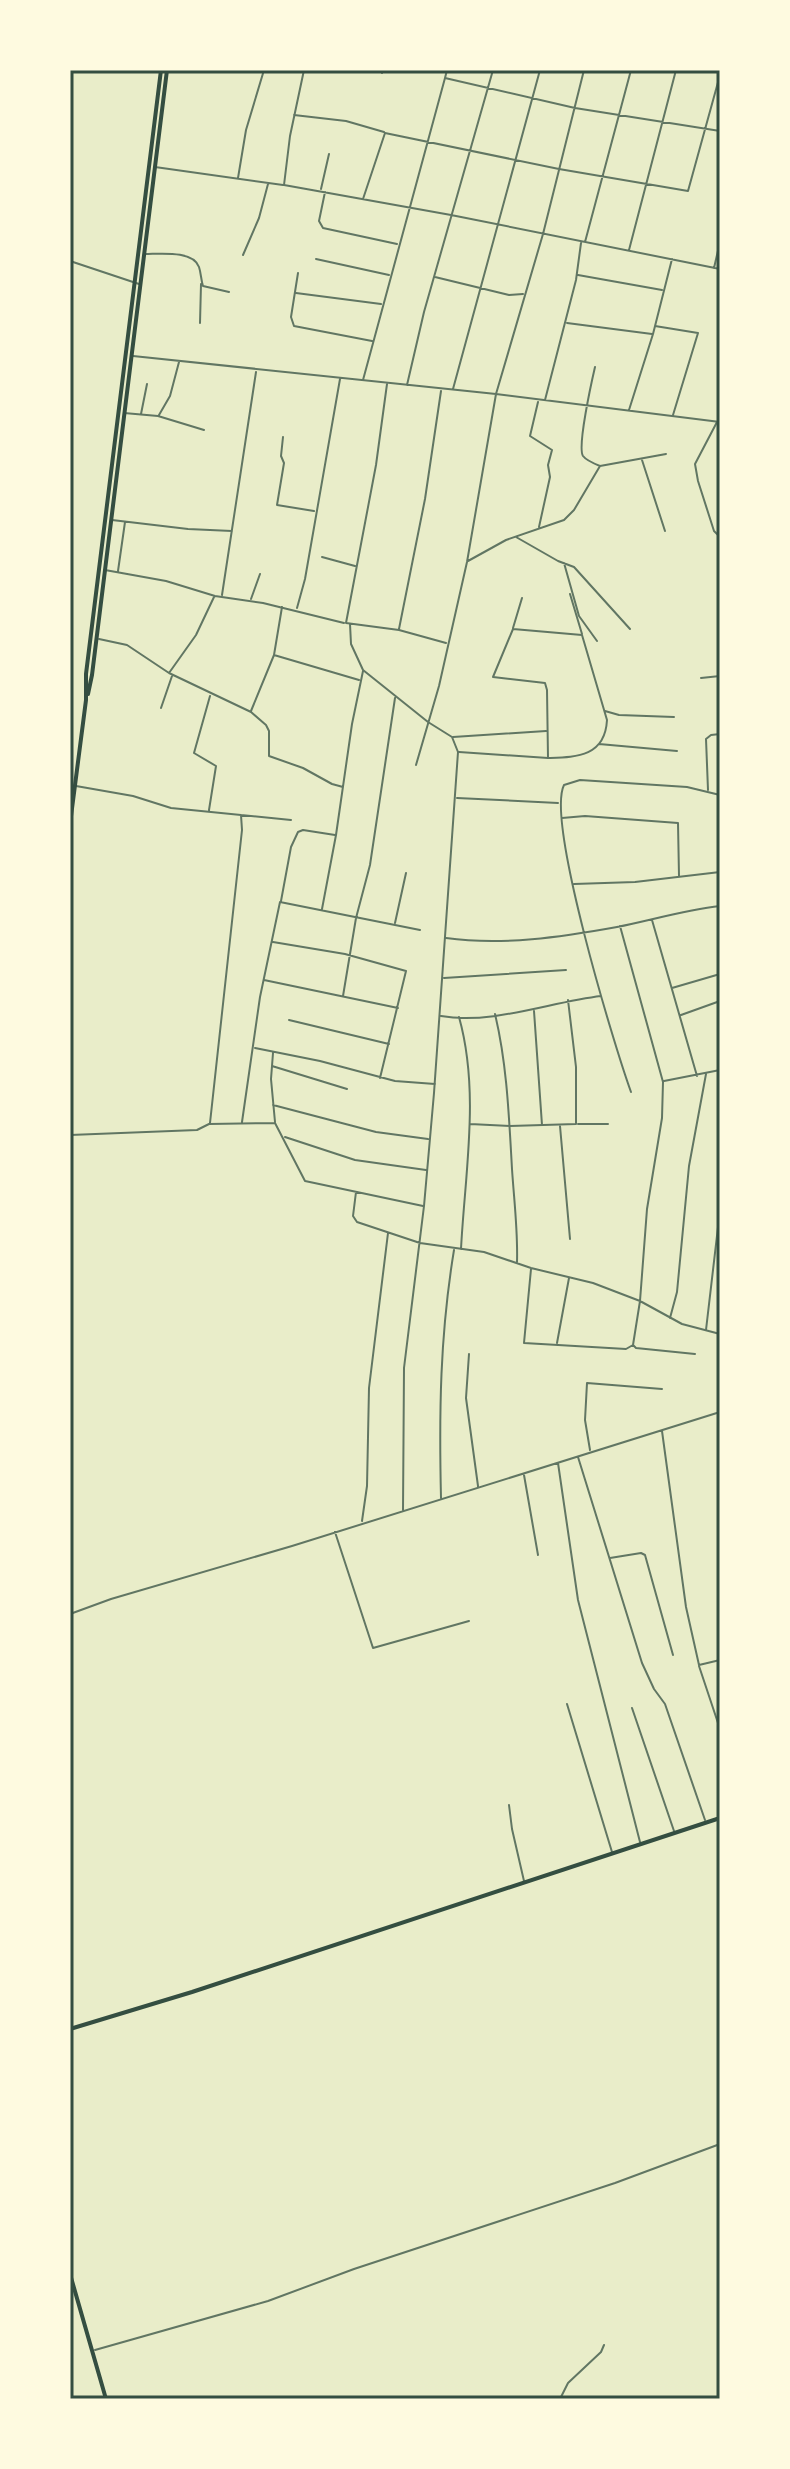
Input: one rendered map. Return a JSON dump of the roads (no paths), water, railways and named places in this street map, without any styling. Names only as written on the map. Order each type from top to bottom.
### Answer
[{"type":"main road","points":[[70,824],[86,700],[86,674],[111,520],[122,412],[132,356],[137,283],[144,254],[164,70]]},
{"type":"main road","points":[[86,700],[92,681],[102,570],[164,70]]},
{"type":"main road","points":[[70,2029],[192,1992],[720,1818]]},
{"type":"main road","points":[[70,2274],[106,2399]]},
{"type":"street","points":[[237,179],[246,130],[264,70]]},
{"type":"street","points":[[284,185],[304,70]]},
{"type":"street","points":[[363,380],[447,70]]},
{"type":"street","points":[[407,385],[493,70]]},
{"type":"street","points":[[452,390],[540,70]]},
{"type":"street","points":[[416,765],[442,676],[467,562],[496,394],[543,234],[584,70]]},
{"type":"street","points":[[545,400],[631,70]]},
{"type":"street","points":[[629,250],[676,70]]},
{"type":"street","points":[[294,115],[346,121],[385,133],[559,169],[688,191],[720,75]]},
{"type":"street","points":[[445,78],[575,108],[720,131]]},
{"type":"street","points":[[363,199],[385,133]]},
{"type":"street","points":[[329,154],[319,221],[323,228],[398,244]]},
{"type":"street","points":[[155,167],[323,191],[720,269]]},
{"type":"street","points":[[243,255],[251,240],[269,183]]},
{"type":"street","points":[[714,268],[720,242]]},
{"type":"street","points":[[144,254],[186,256],[198,265],[200,323]]},
{"type":"street","points":[[629,411],[672,258]]},
{"type":"street","points":[[316,259],[390,275]]},
{"type":"street","points":[[70,261],[137,283]]},
{"type":"street","points":[[298,273],[291,317],[294,326],[373,341]]},
{"type":"street","points":[[577,275],[664,290]]},
{"type":"street","points":[[434,277],[509,295],[524,294]]},
{"type":"street","points":[[201,283],[205,288],[229,292]]},
{"type":"street","points":[[294,293],[383,304]]},
{"type":"street","points":[[565,323],[653,334]]},
{"type":"street","points":[[655,326],[698,333],[673,416]]},
{"type":"street","points":[[132,356],[496,394],[718,422],[698,458],[696,473],[714,531],[720,534]]},
{"type":"street","points":[[158,416],[170,396],[179,362]]},
{"type":"street","points":[[595,367],[587,405],[583,456],[600,466],[666,454]]},
{"type":"street","points":[[222,597],[257,371]]},
{"type":"street","points":[[297,611],[340,378]]},
{"type":"street","points":[[141,415],[147,384]]},
{"type":"street","points":[[387,384],[348,623],[351,644],[363,670],[428,722],[452,737],[546,731]]},
{"type":"street","points":[[399,630],[425,499],[442,388]]},
{"type":"street","points":[[539,399],[530,436],[552,450],[548,465],[550,477],[539,528]]},
{"type":"street","points":[[122,412],[158,416],[204,430]]},
{"type":"street","points":[[283,437],[281,459],[284,463],[277,505],[315,511]]},
{"type":"street","points":[[642,459],[665,531]]},
{"type":"street","points":[[467,562],[515,537],[568,517],[600,466]]},
{"type":"street","points":[[111,520],[232,531]]},
{"type":"street","points":[[118,572],[125,520]]},
{"type":"street","points":[[515,537],[574,567],[630,629]]},
{"type":"street","points":[[322,557],[356,567]]},
{"type":"street","points":[[564,563],[579,616],[597,641]]},
{"type":"street","points":[[102,570],[166,581],[215,596],[282,607],[348,623],[399,630],[447,644]]},
{"type":"street","points":[[250,601],[260,574]]},
{"type":"street","points":[[458,752],[581,757],[598,743],[607,727],[605,711],[570,594]]},
{"type":"street","points":[[161,708],[171,674],[196,635],[215,596]]},
{"type":"street","points":[[522,598],[493,677],[545,683],[548,758]]},
{"type":"street","points":[[251,712],[274,655],[282,607]]},
{"type":"street","points":[[513,629],[582,635]]},
{"type":"street","points":[[97,639],[127,645],[171,674],[251,712],[269,731],[269,756],[343,787]]},
{"type":"street","points":[[274,655],[360,680]]},
{"type":"street","points":[[322,912],[363,670]]},
{"type":"street","points":[[701,678],[720,676]]},
{"type":"street","points":[[209,811],[216,766],[194,753],[211,694]]},
{"type":"street","points":[[343,996],[356,918],[370,865],[395,697]]},
{"type":"street","points":[[605,711],[619,715],[674,717]]},
{"type":"street","points":[[708,791],[706,739],[720,734]]},
{"type":"street","points":[[403,1510],[403,1382],[424,1206],[441,1016],[458,752],[452,737]]},
{"type":"street","points":[[598,743],[677,751]]},
{"type":"street","points":[[631,1092],[584,932],[561,818],[564,785],[580,780],[708,791],[720,795]]},
{"type":"street","points":[[75,786],[133,796],[171,808],[291,820]]},
{"type":"street","points":[[456,798],[560,803]]},
{"type":"street","points":[[209,1124],[241,842],[241,815]]},
{"type":"street","points":[[561,818],[585,816],[678,823],[679,876]]},
{"type":"street","points":[[241,1123],[256,1019],[291,847],[298,832],[303,830],[336,835]]},
{"type":"street","points":[[574,884],[635,882],[720,872]]},
{"type":"street","points":[[394,924],[406,873]]},
{"type":"street","points":[[280,902],[420,930]]},
{"type":"street","points":[[445,938],[508,940],[584,932],[720,906]]},
{"type":"street","points":[[652,919],[697,1076]]},
{"type":"street","points":[[620,926],[663,1082],[662,1118],[647,1209],[640,1301],[633,1345]]},
{"type":"street","points":[[272,941],[349,955],[406,971],[380,1078]]},
{"type":"street","points":[[443,978],[566,970]]},
{"type":"street","points":[[672,988],[720,974]]},
{"type":"street","points":[[264,980],[399,1008]]},
{"type":"street","points":[[441,1016],[534,1010],[568,1000],[602,996]]},
{"type":"street","points":[[568,1000],[576,1067],[576,1124]]},
{"type":"street","points":[[680,1015],[720,1001]]},
{"type":"street","points":[[534,1010],[542,1126]]},
{"type":"street","points":[[495,1014],[501,1038],[510,1126],[517,1263]]},
{"type":"street","points":[[459,1017],[469,1063],[471,1094],[461,1249]]},
{"type":"street","points":[[289,1020],[389,1044]]},
{"type":"street","points":[[253,1048],[320,1061],[380,1078],[435,1084]]},
{"type":"street","points":[[273,1052],[275,1123],[305,1181],[424,1206]]},
{"type":"street","points":[[272,1066],[347,1089]]},
{"type":"street","points":[[663,1082],[720,1070]]},
{"type":"street","points":[[670,1319],[677,1292],[689,1166],[706,1074]]},
{"type":"street","points":[[273,1105],[376,1132],[430,1140]]},
{"type":"street","points":[[70,1135],[197,1130],[209,1124],[275,1123]]},
{"type":"street","points":[[468,1124],[608,1124]]},
{"type":"street","points":[[560,1125],[570,1239]]},
{"type":"street","points":[[283,1137],[355,1160],[427,1170]]},
{"type":"street","points":[[356,1192],[354,1218],[388,1232],[420,1243],[484,1252],[531,1268],[593,1283],[640,1301],[670,1319],[720,1334]]},
{"type":"street","points":[[706,1331],[720,1210]]},
{"type":"street","points":[[362,1522],[367,1486],[369,1388],[388,1232]]},
{"type":"street","points":[[441,1499],[438,1403],[454,1249]]},
{"type":"street","points":[[531,1268],[522,1340],[526,1343],[626,1349],[633,1345]]},
{"type":"street","points":[[556,1344],[569,1277]]},
{"type":"street","points":[[633,1345],[636,1348],[695,1354]]},
{"type":"street","points":[[469,1354],[466,1398],[478,1488]]},
{"type":"street","points":[[591,1451],[585,1420],[587,1383],[662,1389]]},
{"type":"street","points":[[70,1614],[720,1412],[720,1394]]},
{"type":"street","points":[[662,1431],[686,1607],[699,1665],[720,1729]]},
{"type":"street","points":[[578,1456],[642,1663],[665,1704],[705,1822]]},
{"type":"street","points":[[558,1463],[578,1600],[640,1843]]},
{"type":"street","points":[[524,1473],[538,1555]]},
{"type":"street","points":[[335,1532],[373,1648],[469,1621]]},
{"type":"street","points":[[609,1559],[641,1553],[645,1555],[673,1655]]},
{"type":"street","points":[[699,1665],[720,1660]]},
{"type":"street","points":[[567,1704],[612,1853]]},
{"type":"street","points":[[632,1708],[675,1832]]},
{"type":"street","points":[[509,1805],[524,1882]]},
{"type":"street","points":[[92,2350],[268,2301],[720,2144]]},
{"type":"street","points":[[560,2399],[568,2383],[601,2352],[604,2345]]}]
